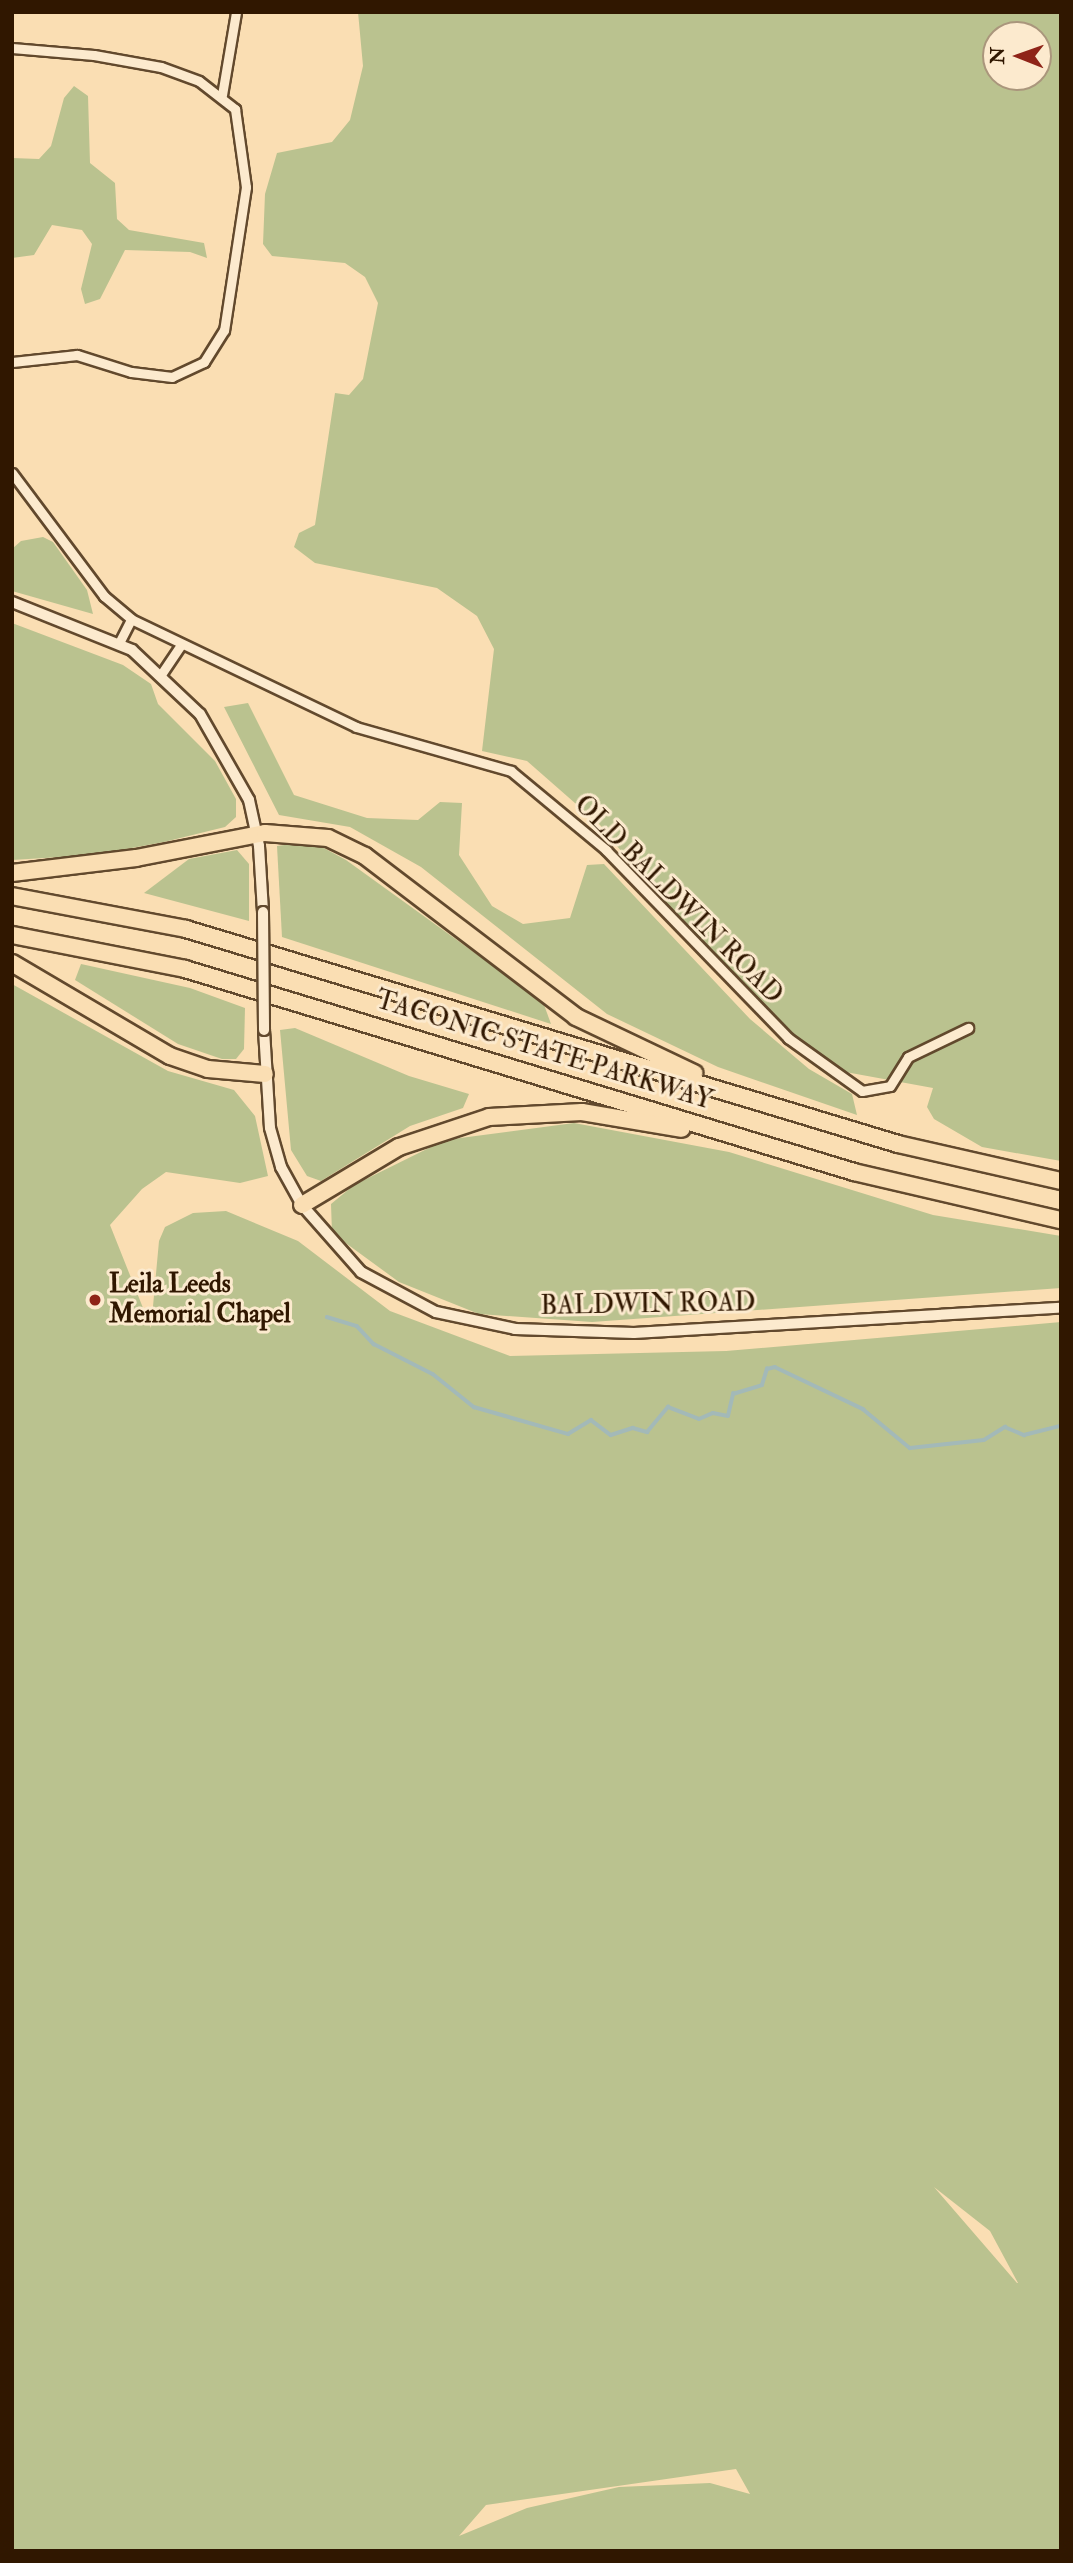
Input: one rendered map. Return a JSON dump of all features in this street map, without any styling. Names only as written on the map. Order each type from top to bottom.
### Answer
[{"type":"highway","points":[[12,873],[148,856],[257,834],[309,834],[346,845],[592,1027],[779,1108]]},
{"type":"highway","name":"TACONIC STATE PARKWAY","points":[[12,896],[105,910],[212,936],[937,1155],[1061,1181]]},
{"type":"highway","name":"TACONIC STATE PARKWAY","points":[[12,935],[106,950],[226,980],[933,1194],[1061,1220]]},
{"type":"highway","points":[[12,964],[170,1056],[218,1070],[265,1074]]},
{"type":"highway","points":[[302,1205],[412,1141],[517,1113],[616,1115],[775,1148]]},
{"type":"street","points":[[222,95],[236,12]]},
{"type":"street","points":[[12,48],[161,67],[222,95],[234,109],[246,187],[224,330],[216,350],[191,372],[172,377],[131,372],[78,355],[12,362]]},
{"type":"street","points":[[12,473],[104,596],[131,619],[119,643]]},
{"type":"street","name":"BALDWIN ROAD","points":[[12,603],[119,643],[162,673],[226,752],[257,834],[263,912],[265,1074],[273,1141],[302,1205],[338,1251],[387,1290],[436,1312],[515,1329],[634,1333],[1061,1308]]},
{"type":"street","name":"OLD BALDWIN ROAD","points":[[131,619],[356,727],[511,771],[606,850],[788,1038],[862,1091],[890,1086],[908,1057],[968,1028]]},
{"type":"street","points":[[162,673],[181,645]]},
{"type":"green space","points":[[358,12],[1061,12],[1061,1161],[982,1147],[934,1119],[927,1107],[933,1088],[840,1071],[806,1046],[660,899],[600,825],[527,761],[482,751],[494,649],[477,616],[437,588],[315,563],[294,547],[299,533],[315,525],[335,393],[349,395],[363,379],[378,303],[365,277],[345,263],[272,256],[263,244],[265,194],[277,153],[332,142],[350,120],[363,66]]},
{"type":"green space","points":[[74,86],[88,96],[90,163],[115,183],[117,219],[129,230],[204,243],[207,258],[190,252],[125,250],[100,299],[85,304],[81,289],[92,244],[82,230],[52,225],[34,255],[12,258],[12,158],[39,159],[51,146],[64,98]]},
{"type":"green space","points":[[43,537],[53,542],[87,590],[93,614],[12,591],[12,549],[21,541]]},
{"type":"green space","points":[[12,623],[123,665],[151,684],[158,704],[215,761],[236,799],[236,817],[225,827],[164,842],[94,855],[12,860]]},
{"type":"green space","points":[[248,703],[294,795],[367,818],[418,820],[440,802],[462,803],[459,855],[492,906],[523,924],[570,918],[587,865],[604,864],[750,1019],[809,1069],[852,1094],[857,1115],[718,1067],[607,1014],[421,867],[350,827],[279,815],[224,707]]},
{"type":"green space","points":[[277,846],[320,846],[346,860],[543,1002],[551,1024],[282,937]]},
{"type":"green space","points":[[237,850],[249,864],[249,921],[144,893],[189,859]]},
{"type":"green space","points":[[81,964],[190,988],[245,1008],[244,1049],[236,1059],[222,1059],[178,1044],[75,980]]},
{"type":"green space","points":[[12,984],[168,1071],[234,1090],[255,1116],[268,1176],[240,1183],[166,1172],[142,1189],[110,1225],[151,1328],[159,1241],[165,1227],[193,1213],[226,1211],[298,1241],[390,1311],[510,1356],[726,1351],[1061,1322],[1061,2551],[12,2551]],"holes":[[[934,2187],[990,2231],[1018,2283],[1017,2283]],[[736,2469],[750,2494],[710,2483],[619,2487],[527,2508],[459,2536],[486,2505]]]},
{"type":"green space","points":[[295,1028],[409,1076],[469,1094],[463,1108],[410,1126],[321,1181],[307,1176],[291,1150],[280,1030]]},
{"type":"green space","points":[[574,1123],[729,1152],[933,1215],[1061,1236],[1061,1288],[592,1322],[479,1314],[399,1282],[332,1233],[331,1204],[354,1185],[445,1140]]},
{"type":"waterway","points":[[327,1317],[357,1326],[374,1344],[433,1374],[474,1407],[568,1434],[591,1420],[611,1435],[633,1428],[647,1432],[668,1407],[699,1419],[713,1413],[728,1416],[733,1394],[762,1385],[767,1369],[775,1367],[863,1409],[910,1448],[984,1440],[1005,1427],[1024,1435],[1061,1426]]},
{"type":"place","name":"Leila Leeds Memorial Chapel","points":[[95,1300]]}]
